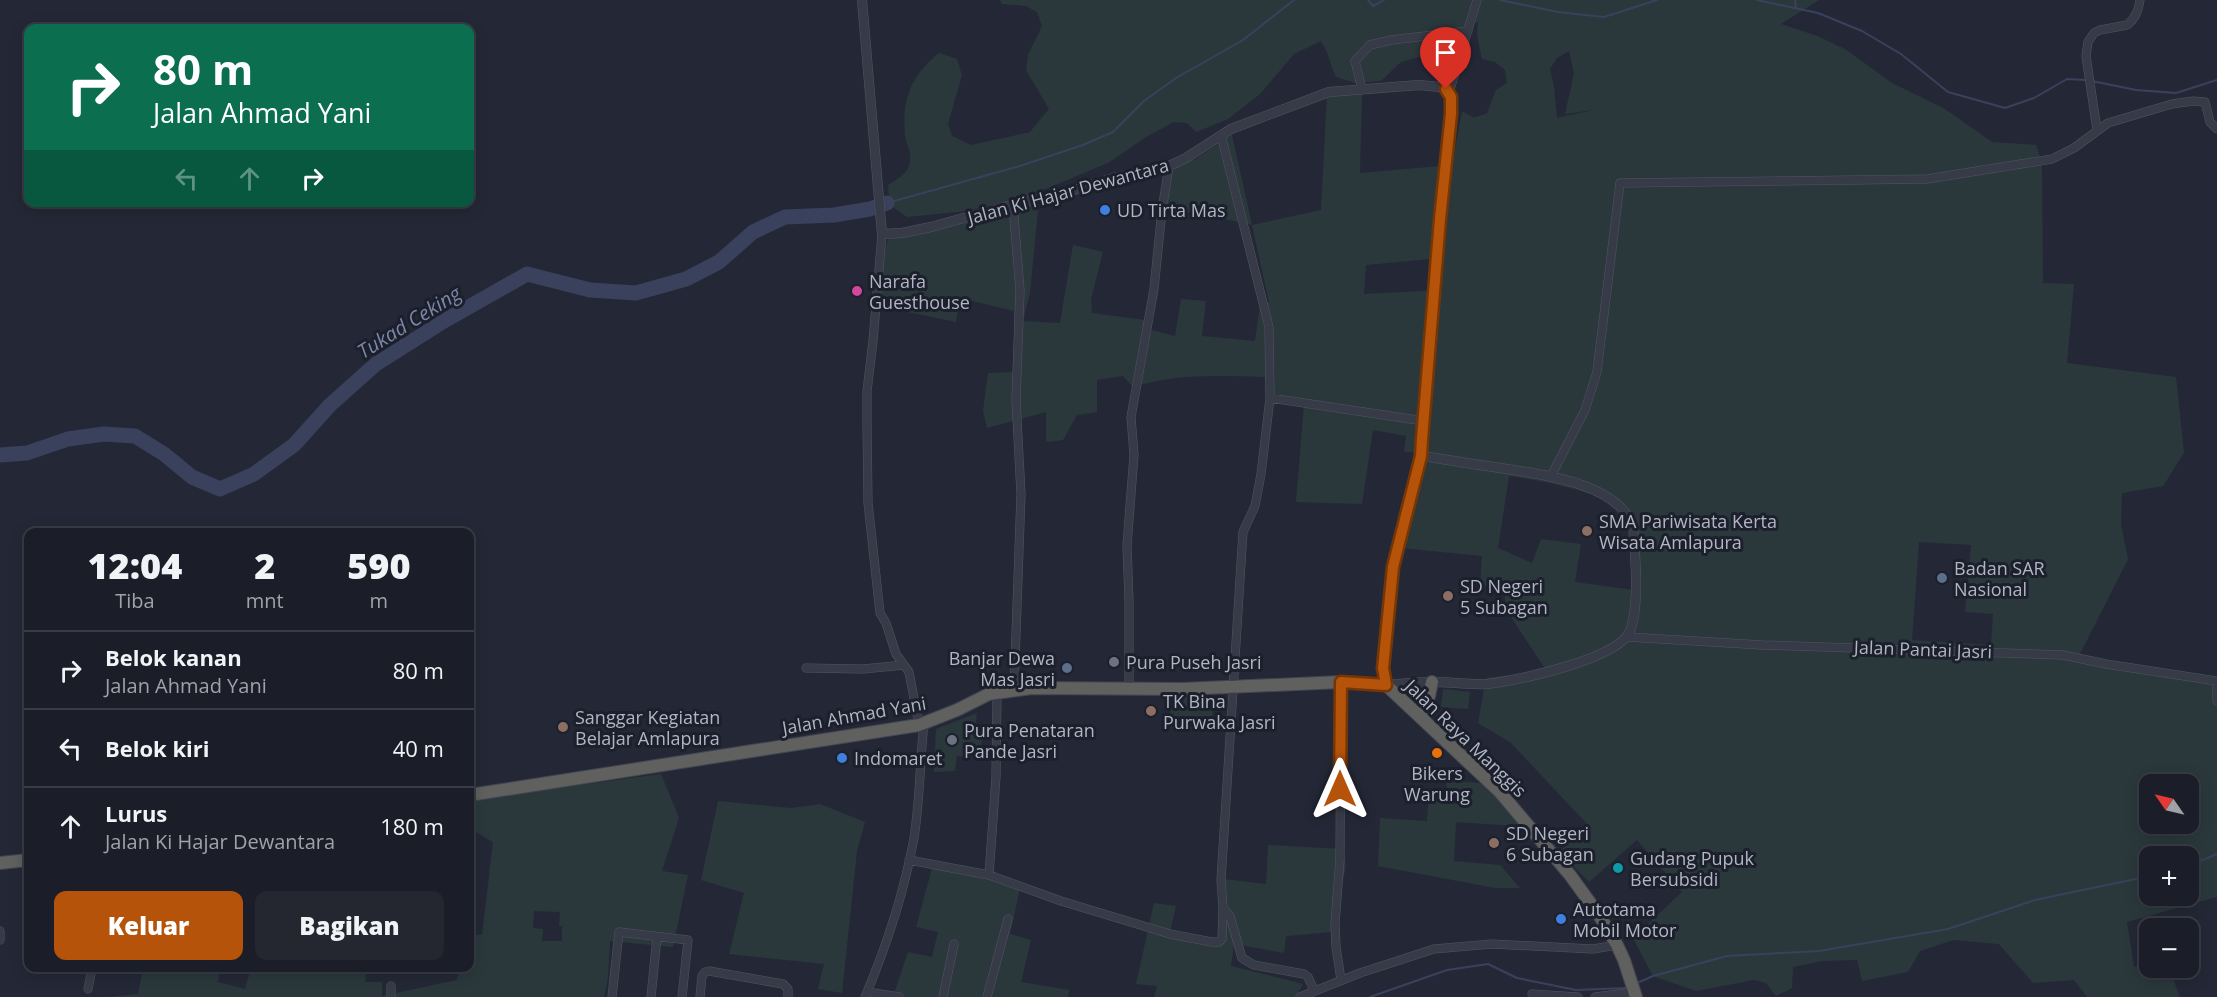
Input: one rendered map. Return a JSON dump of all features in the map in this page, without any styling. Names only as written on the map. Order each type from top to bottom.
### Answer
[{"type":"highway","name":"Jalan Ahmad Yani","points":[[474,794],[921,724],[945,716],[997,692],[1341,682],[1386,685]]},
{"type":"highway","points":[[1424,719],[1432,682]]},
{"type":"highway","name":"Jalan Raya Manggis","points":[[1386,685],[1499,791],[1575,883],[1617,945],[1634,992]]},
{"type":"highway","points":[[0,863],[24,860]]},
{"type":"street","points":[[862,0],[882,234],[867,391],[868,503],[880,613],[886,623],[896,654],[909,672],[921,724],[914,836],[885,949],[867,994],[899,997]]},
{"type":"street","points":[[1421,456],[1564,479],[1593,491],[1618,506],[1629,516],[1633,525],[1635,587],[1631,627],[1627,637],[1591,658],[1540,674],[1486,684],[1432,682],[1386,685],[1383,668],[1393,567],[1421,456],[1451,114],[1449,93],[1478,0]]},
{"type":"street","points":[[2097,130],[2086,50],[2091,37],[2100,30],[2127,25],[2138,12],[2140,0]]},
{"type":"street","points":[[1362,89],[1355,61],[1370,45],[1391,40],[1468,31]]},
{"type":"street","name":"Jalan Ki Hajar Dewantara","points":[[882,234],[902,233],[931,227],[1169,166],[1186,158],[1231,129],[1318,95],[1343,90],[1427,85],[1440,87],[1449,93]]},
{"type":"street","points":[[1551,476],[1585,410],[1597,372],[1620,183],[1927,179],[2052,159],[2074,148],[2108,123],[2157,107],[2202,100],[2206,104],[2210,122],[2217,129]]},
{"type":"street","points":[[909,860],[988,874],[1061,901],[1170,934],[1212,942],[1219,942],[1222,939],[1221,880],[1243,532],[1257,497],[1270,398],[1269,327],[1221,135]]},
{"type":"street","points":[[1129,689],[1127,545],[1134,455],[1131,417],[1154,289],[1169,166]]},
{"type":"street","points":[[1013,205],[1020,309],[1017,438],[1021,509],[1014,690]]},
{"type":"street","points":[[1270,398],[1424,421]]},
{"type":"street","name":"Jalan Pantai Jasri","points":[[1627,637],[1762,645],[1973,650],[2063,655],[2217,681]]},
{"type":"street","points":[[806,668],[864,669],[904,665]]},
{"type":"street","points":[[2217,681],[2217,701]]},
{"type":"street","points":[[1341,682],[1340,859],[1335,924],[1341,980]]},
{"type":"street","points":[[988,874],[996,777],[997,692]]},
{"type":"street","points":[[1223,908],[1230,916],[1242,958],[1254,965],[1304,974],[1308,977],[1314,990]]},
{"type":"street","points":[[987,997],[1008,919]]},
{"type":"street","points":[[0,931],[0,940]]},
{"type":"street","points":[[612,997],[619,932],[688,940],[682,997]]},
{"type":"street","points":[[651,997],[657,937]]},
{"type":"street","points":[[1300,997],[1341,980],[1434,949],[1492,944],[1593,949],[1617,945]]},
{"type":"street","points":[[943,997],[954,945]]},
{"type":"street","points":[[88,989],[91,972]]},
{"type":"street","points":[[700,997],[702,976],[705,972],[783,984],[788,988],[788,997]]},
{"type":"street","points":[[392,986],[392,997]]},
{"type":"street","points":[[1595,997],[1634,992]]},
{"type":"street","points":[[1532,994],[1578,997]]},
{"type":"shaded area","points":[[1000,0],[1819,0],[1781,24],[1817,36],[1845,49],[1892,83],[1945,109],[1992,142],[2036,145],[2042,163],[2043,283],[2074,284],[2067,363],[2176,377],[2184,453],[2163,486],[2122,493],[2121,525],[2128,559],[2078,658],[2217,681],[2217,897],[2199,902],[2199,846],[2139,846],[2139,906],[2185,906],[2127,922],[2134,967],[2139,966],[2139,978],[2173,978],[2180,997],[2087,997],[2074,980],[2033,983],[1999,944],[1953,940],[1920,951],[1908,972],[1862,981],[1857,960],[1822,961],[1793,967],[1792,988],[1776,996],[1766,983],[1754,980],[1696,991],[1653,976],[1633,938],[1682,892],[1637,840],[1589,882],[1559,852],[1589,826],[1511,743],[1478,723],[1486,678],[1546,670],[1505,608],[1505,588],[1480,586],[1482,556],[1401,548],[1423,453],[1404,452],[1406,436],[1373,430],[1362,504],[1296,502],[1304,405],[1267,403],[1270,377],[1184,377],[1133,387],[1123,376],[1097,380],[1097,412],[1077,415],[1063,440],[1046,442],[1046,412],[987,428],[983,411],[988,373],[1014,372],[1014,311],[960,298],[956,322],[878,306],[884,254],[889,236],[1039,200],[1030,293],[1023,321],[1060,323],[1073,245],[1103,252],[1091,299],[1092,313],[1153,321],[1151,330],[1175,336],[1181,299],[1206,301],[1202,336],[1255,341],[1260,305],[1269,302],[1252,225],[1321,210],[1327,95],[1362,92],[1360,173],[1452,165],[1462,111],[1474,118],[1487,113],[1496,90],[1507,83],[1505,70],[1495,62],[1482,59],[1477,34],[1478,22],[1466,24],[1454,47],[1401,62],[1381,81],[1355,83],[1336,77],[1321,41],[1294,54],[1260,94],[1228,119],[1196,132],[1187,123],[1174,122],[1146,137],[1108,163],[1031,195],[966,211],[907,217],[890,205],[888,185],[902,175],[909,166],[910,155],[904,122],[910,89],[921,70],[939,53],[957,59],[962,75],[948,124],[952,136],[971,145],[1030,132],[1049,109],[1026,70],[1028,55],[1042,26],[1037,12],[1026,6],[1002,4]],"holes":[[[1569,51],[1574,73],[1565,114],[1593,110],[1557,118],[1550,69],[1557,58]],[[1441,258],[1442,290],[1364,294],[1366,265]],[[1509,476],[1578,490],[1614,504],[1626,513],[1632,524],[1633,590],[1575,582],[1581,544],[1541,539],[1532,563],[1498,548]],[[1919,542],[1971,545],[1965,612],[1993,614],[1991,645],[1912,640]]]},
{"type":"shaded area","points":[[1232,135],[1252,225],[1202,214],[1162,210],[1168,168],[1194,160]]},
{"type":"shaded area","points":[[1443,689],[1470,692],[1468,709],[1441,707]]},
{"type":"shaded area","points":[[1171,696],[1214,697],[1211,730],[1169,727]]},
{"type":"shaded area","points":[[977,713],[974,735],[982,736],[980,757],[957,756],[955,771],[934,772],[936,729]]},
{"type":"shaded area","points":[[661,774],[679,818],[662,871],[688,875],[673,947],[610,941],[608,977],[604,997],[106,997],[138,994],[142,972],[219,972],[218,982],[245,989],[250,972],[366,972],[365,982],[382,982],[382,996],[457,980],[458,972],[474,972],[474,934],[482,935],[493,842],[474,831],[474,799]],"holes":[[[534,911],[560,912],[559,926],[562,926],[562,941],[542,941],[543,929],[533,928]]]},
{"type":"shaded area","points":[[1446,780],[1490,784],[1524,816],[1516,826],[1456,822],[1454,861],[1500,865],[1520,888],[1495,888],[1378,866],[1380,818],[1427,821],[1429,791],[1447,791]]},
{"type":"shaded area","points":[[718,801],[791,808],[820,804],[865,822],[857,851],[842,993],[818,989],[824,964],[729,954],[744,893],[701,880]]},
{"type":"shaded area","points":[[1268,845],[1343,849],[1346,866],[1332,932],[1286,936],[1284,953],[1234,944],[1231,966],[1303,984],[1296,997],[1154,997],[1157,986],[1136,984],[1154,903],[1176,906],[1170,932],[1218,940],[1223,879],[1266,884]]},
{"type":"shaded area","points":[[934,861],[975,869],[1021,884],[1010,934],[1031,940],[1021,982],[1069,990],[1068,997],[893,997],[908,952],[932,957],[938,932],[916,927]]},
{"type":"waterway","points":[[887,203],[1020,166],[1083,145],[1113,132],[1144,101],[1176,78],[1243,40],[1294,0]]},
{"type":"waterway","points":[[1368,0],[1373,6],[1384,0]]},
{"type":"waterway","points":[[1500,0],[1558,12],[1604,17],[1657,0]]},
{"type":"waterway","points":[[1757,0],[1818,13],[1862,31],[1901,54],[1948,92],[2005,108],[2034,98],[2067,79],[2086,80]]},
{"type":"waterway","points":[[1795,0],[1796,8]]},
{"type":"waterway","points":[[2092,81],[2136,90],[2176,93],[2217,80]]},
{"type":"waterway","name":"Tukad Ceking","points":[[0,455],[27,453],[68,439],[104,434],[135,436],[164,454],[192,477],[220,489],[254,474],[294,445],[330,405],[376,364],[444,321],[527,274],[590,290],[636,293],[686,279],[719,262],[753,232],[785,217],[834,215],[870,209],[887,203]]},
{"type":"waterway","points":[[2199,861],[2217,854]]},
{"type":"waterway","points":[[1635,984],[1653,976],[1727,956],[1819,951],[1948,929],[2035,900],[2139,878]]},
{"type":"waterway","points":[[1370,997],[1447,970],[1488,964],[1517,978],[1576,990],[1627,988]]},
{"type":"place","name":"UD Tirta Mas","points":[[1105,210]]},
{"type":"place","name":"Narafa Guesthouse","points":[[857,291]]},
{"type":"place","name":"SMA Pariwisata Kerta Wisata Amlapura","points":[[1587,531]]},
{"type":"place","name":"Badan SAR Nasional","points":[[1942,578]]},
{"type":"place","name":"SD Negeri 5 Subagan","points":[[1448,596]]},
{"type":"place","name":"Pura Puseh Jasri","points":[[1114,662]]},
{"type":"place","name":"Banjar Dewa Mas Jasri","points":[[1067,668]]},
{"type":"place","name":"TK Bina Purwaka Jasri","points":[[1151,711]]},
{"type":"place","name":"Sanggar Kegiatan Belajar Amlapura","points":[[563,727]]},
{"type":"place","name":"Pura Penataran Pande Jasri","points":[[952,740]]},
{"type":"place","name":"Bikers Warung","points":[[1437,753]]},
{"type":"place","name":"Indomaret","points":[[842,758]]},
{"type":"place","name":"SD Negeri 6 Subagan","points":[[1494,843]]},
{"type":"place","name":"Gudang Pupuk Bersubsidi","points":[[1618,868]]},
{"type":"place","name":"Autotama Mobil Motor","points":[[1561,919]]},
{"type":"route","points":[[1340,789],[1341,682],[1386,685],[1383,668],[1393,567],[1421,456],[1440,219],[1452,106],[1451,97],[1446,89]]}]
